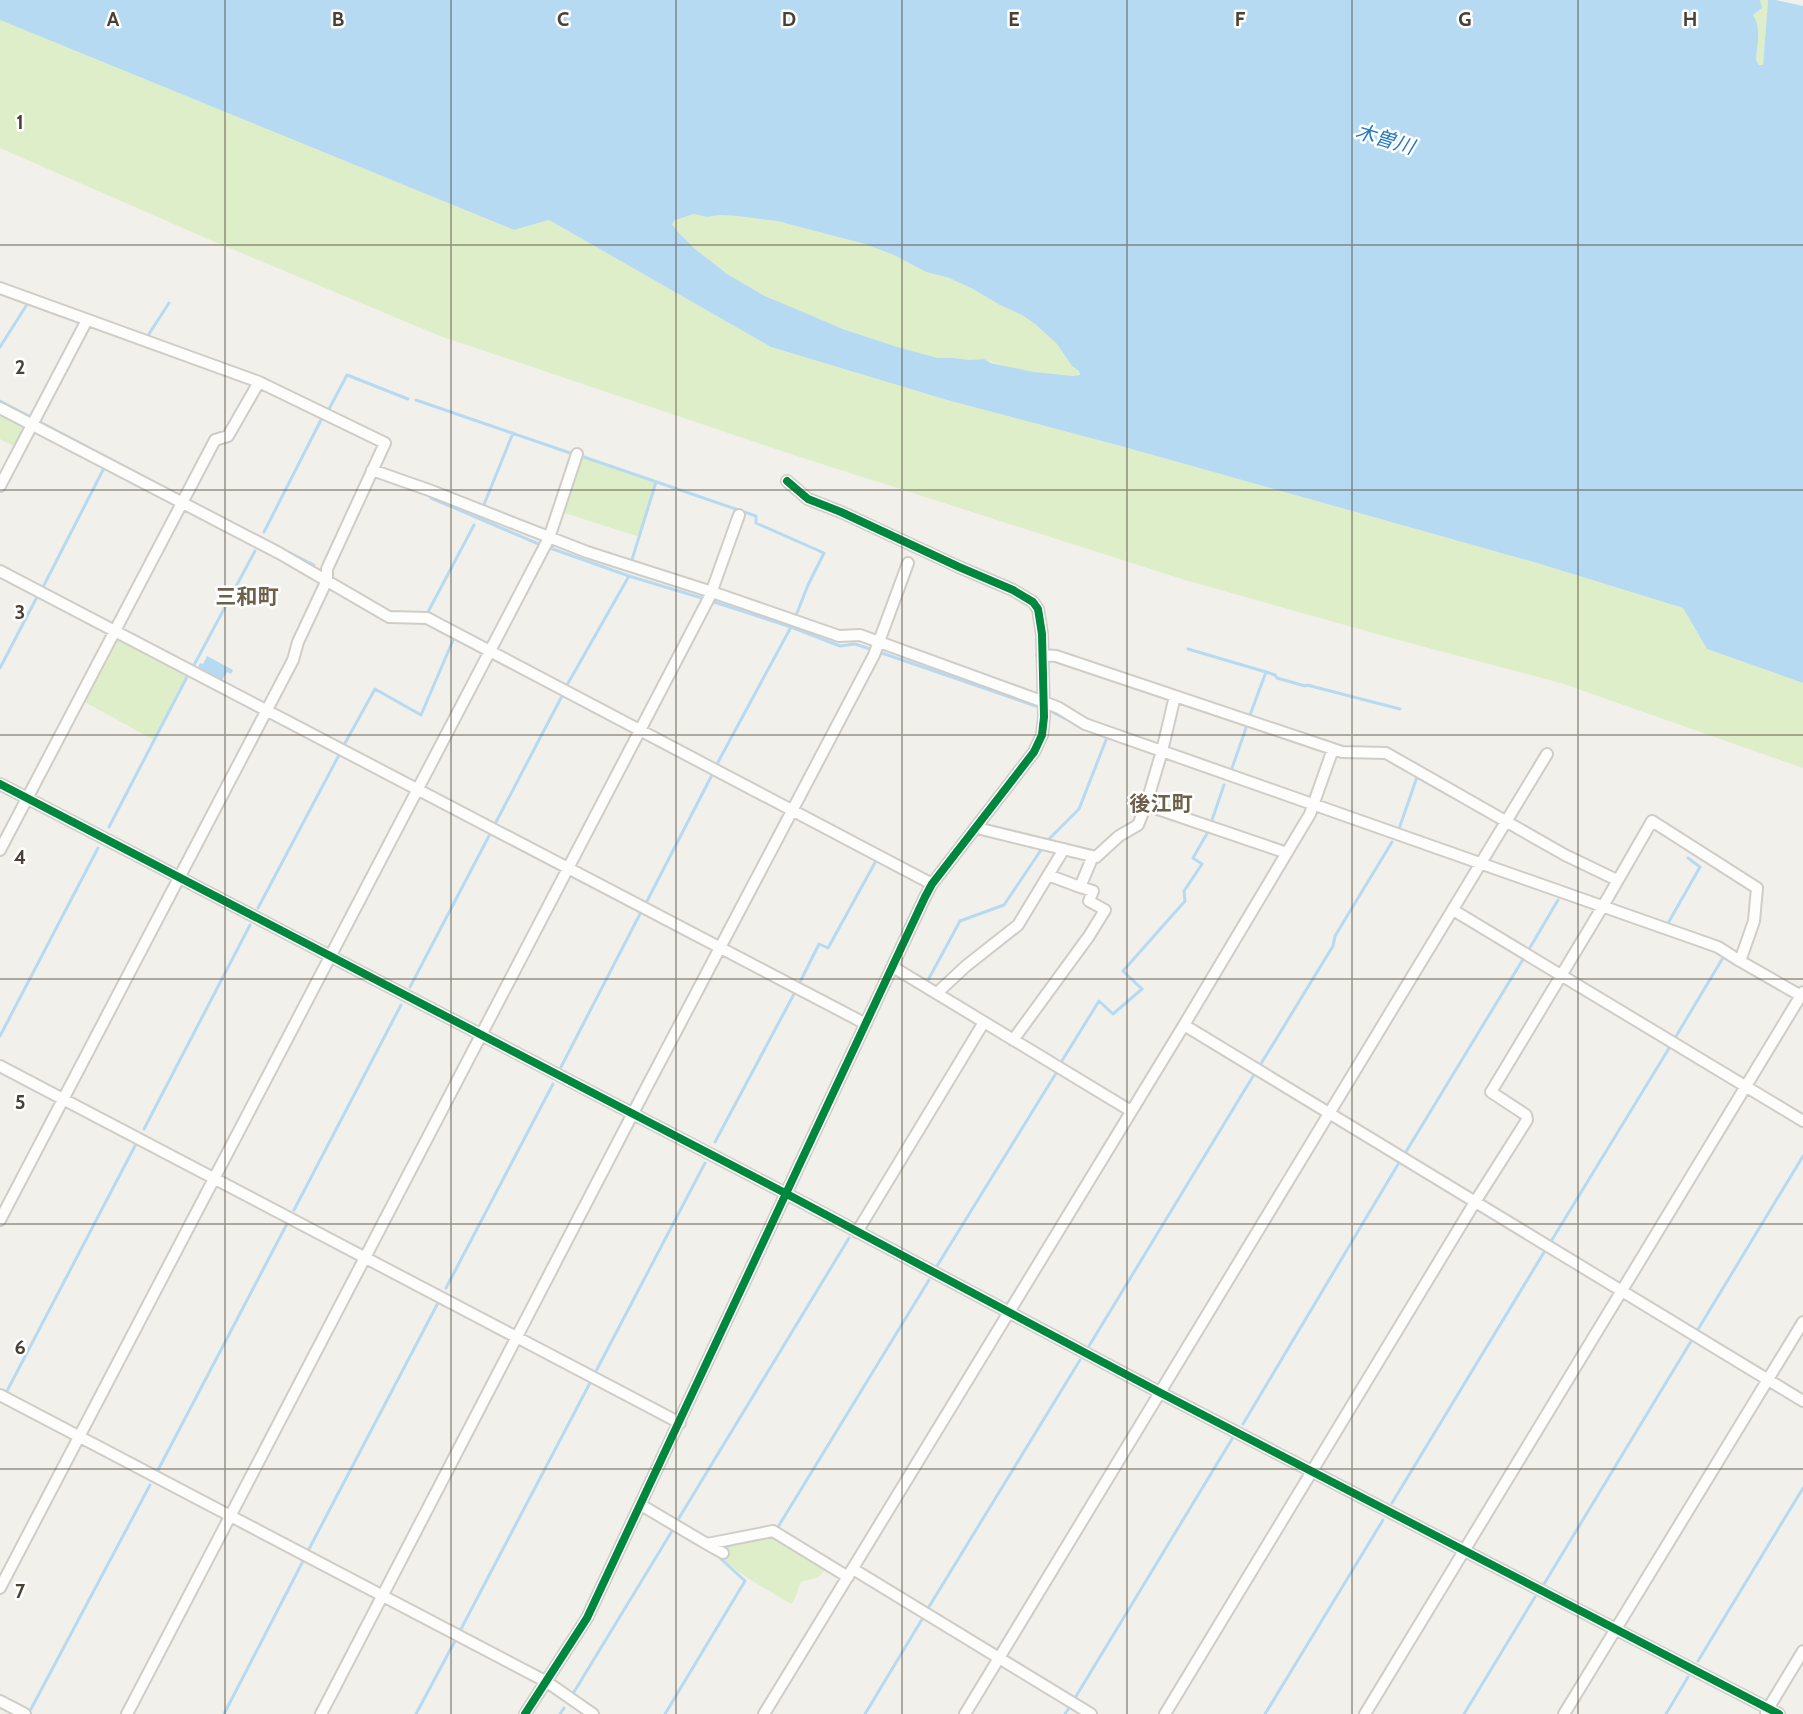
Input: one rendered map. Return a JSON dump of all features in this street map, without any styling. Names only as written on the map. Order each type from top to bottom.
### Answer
[{"type":"street","points":[[0,288],[260,382],[385,443],[327,569],[327,579],[298,642],[293,660],[0,1220]]},
{"type":"street","points":[[0,486],[87,320]]},
{"type":"street","points":[[0,850],[215,440],[228,436],[260,382]]},
{"type":"street","points":[[0,408],[34,421],[182,503],[327,579],[389,617],[427,618],[932,884]]},
{"type":"street","points":[[0,1588],[549,538],[577,454]]},
{"type":"street","points":[[372,470],[586,552],[839,636],[860,635],[877,647],[1044,702],[1059,708],[1085,724],[1718,947],[1801,997],[1365,1714]]},
{"type":"street","points":[[525,1714],[587,1618],[932,884],[1035,752],[1042,735],[1044,702],[1042,634],[1038,609],[1033,602],[1027,597],[808,499],[787,481]]},
{"type":"street","points":[[127,1714],[712,592],[739,515]]},
{"type":"street","points":[[321,1714],[877,647],[908,563]]},
{"type":"street","points":[[0,571],[866,1024]]},
{"type":"street","points":[[1042,655],[1056,656],[1342,752],[1386,753],[1592,869],[1617,880]]},
{"type":"street","points":[[977,826],[985,830],[1096,857],[1119,836],[1138,825],[1162,751],[1175,696]]},
{"type":"street","points":[[764,1714],[1287,853],[1315,804],[1333,749]]},
{"type":"street","points":[[965,1714],[1547,754]]},
{"type":"street","points":[[0,784],[785,1193],[1159,1392],[1616,1628],[1766,1711],[1779,1714]]},
{"type":"street","points":[[1146,805],[1287,853]]},
{"type":"street","points":[[1165,1714],[1527,1120],[1526,1115],[1491,1092],[1652,821],[1757,888],[1754,921],[1740,961]]},
{"type":"street","points":[[937,993],[966,966],[1018,925],[1064,849]]},
{"type":"street","points":[[1080,887],[1093,856]]},
{"type":"street","points":[[1013,1040],[1089,936],[1105,910],[1089,901],[1093,891],[1048,875]]},
{"type":"street","points":[[1453,910],[1803,1121]]},
{"type":"street","points":[[893,967],[1131,1111]]},
{"type":"street","points":[[857,1232],[984,1022]]},
{"type":"street","points":[[1184,1025],[1803,1401]]},
{"type":"street","points":[[0,1066],[367,1254],[680,1423]]},
{"type":"street","points":[[1564,1714],[1803,1322]]},
{"type":"street","points":[[0,1395],[547,1682],[593,1714]]},
{"type":"street","points":[[641,1505],[723,1553]]},
{"type":"street","points":[[707,1544],[773,1531],[999,1658],[1091,1714]]},
{"type":"street","points":[[1766,1711],[1803,1651]]},
{"type":"street","points":[[0,1701],[25,1714]]},
{"type":"green space","points":[[1760,0],[1768,0],[1763,65],[1759,65],[1756,60],[1758,31],[1753,15],[1760,10]]},
{"type":"green space","points":[[0,20],[514,230],[549,220],[771,347],[947,400],[1128,448],[1537,563],[1683,608],[1707,649],[1803,683],[1803,768],[1561,683],[1185,580],[797,456],[440,336],[208,239],[0,148]]},
{"type":"green space","points":[[694,214],[707,217],[720,215],[777,221],[866,244],[894,255],[926,272],[949,278],[971,288],[1022,315],[1057,344],[1080,375],[1045,374],[984,359],[936,358],[892,346],[788,307],[734,278],[688,244],[672,224],[675,220]]},
{"type":"green space","points":[[0,411],[26,425],[15,447],[0,439]]},
{"type":"green space","points":[[581,456],[656,482],[640,537],[561,512]]},
{"type":"green space","points":[[117,637],[188,675],[154,740],[83,701]]},
{"type":"green space","points":[[774,1535],[826,1567],[819,1576],[801,1582],[791,1604],[721,1559],[728,1552],[725,1548]]},
{"type":"water","name":"木曽川","points":[[0,0],[1760,0],[1762,8],[1753,15],[1758,31],[1756,60],[1759,65],[1763,65],[1768,0],[1803,6],[1803,683],[1707,649],[1683,608],[1537,563],[1128,448],[947,400],[771,347],[549,220],[514,230],[0,20]],"holes":[[[694,214],[707,217],[720,215],[777,221],[865,244],[894,255],[926,272],[949,278],[1022,315],[1035,324],[1057,344],[1080,375],[1034,372],[991,363],[984,359],[938,358],[843,329],[765,296],[727,274],[695,249],[672,224],[675,220]]]},
{"type":"water","points":[[207,656],[233,670],[231,674],[227,672],[222,680],[198,667],[200,663],[203,664]]},
{"type":"waterway","points":[[147,337],[169,303]]},
{"type":"waterway","points":[[0,347],[26,306]]},
{"type":"waterway","points":[[328,411],[347,375],[408,399]]},
{"type":"waterway","points":[[416,400],[573,454]]},
{"type":"waterway","points":[[0,401],[139,474]]},
{"type":"waterway","points":[[264,532],[322,418]]},
{"type":"waterway","points":[[483,507],[513,433]]},
{"type":"waterway","points":[[581,456],[756,516],[756,523],[824,553],[795,618]]},
{"type":"waterway","points":[[42,589],[103,470]]},
{"type":"waterway","points":[[631,563],[656,482]]},
{"type":"waterway","points":[[431,498],[541,545]]},
{"type":"waterway","points":[[433,615],[428,612],[474,525]]},
{"type":"waterway","points":[[280,548],[314,565]]},
{"type":"waterway","points":[[550,548],[629,576],[705,599]]},
{"type":"waterway","points":[[193,667],[255,551]]},
{"type":"waterway","points":[[567,685],[629,576]]},
{"type":"waterway","points":[[0,668],[38,595]]},
{"type":"waterway","points":[[714,602],[840,646],[855,644],[873,650]]},
{"type":"waterway","points":[[717,764],[791,627]]},
{"type":"waterway","points":[[344,745],[375,689],[421,715],[454,638]]},
{"type":"waterway","points":[[1188,649],[1266,672],[1250,715]]},
{"type":"waterway","points":[[879,652],[1036,706]]},
{"type":"waterway","points":[[1266,672],[1277,678],[1305,686],[1400,709]]},
{"type":"waterway","points":[[109,827],[188,675]]},
{"type":"waterway","points":[[495,824],[562,696]]},
{"type":"waterway","points":[[1054,713],[1070,721]]},
{"type":"waterway","points":[[1231,771],[1246,728]]},
{"type":"waterway","points":[[1049,839],[1079,809],[1106,740]]},
{"type":"waterway","points":[[258,908],[339,755]]},
{"type":"waterway","points":[[646,903],[713,773]]},
{"type":"waterway","points":[[1399,829],[1417,777],[1452,797]]},
{"type":"waterway","points":[[1211,823],[1224,785]]},
{"type":"waterway","points":[[1060,1064],[1099,1001],[1113,1014],[1142,989],[1123,971],[1185,901],[1184,891],[1202,864],[1193,858],[1209,830]]},
{"type":"waterway","points":[[410,987],[490,834]]},
{"type":"waterway","points":[[1259,1067],[1333,946],[1335,936],[1392,842]]},
{"type":"waterway","points":[[928,983],[960,921],[1004,905],[1043,847]]},
{"type":"waterway","points":[[0,1036],[98,848]]},
{"type":"waterway","points":[[1667,925],[1700,867],[1688,858]]},
{"type":"waterway","points":[[799,984],[819,944],[828,948],[877,859]]},
{"type":"waterway","points":[[1528,951],[1558,900]]},
{"type":"waterway","points":[[561,1067],[641,912]]},
{"type":"waterway","points":[[144,1129],[250,925]]},
{"type":"waterway","points":[[1404,1155],[1525,956]]},
{"type":"waterway","points":[[1675,1038],[1724,956]]},
{"type":"waterway","points":[[715,1142],[794,994]]},
{"type":"waterway","points":[[294,1210],[401,1005]]},
{"type":"waterway","points":[[1032,1045],[1052,1057]]},
{"type":"waterway","points":[[1550,1243],[1671,1045]]},
{"type":"waterway","points":[[937,1266],[1058,1070]]},
{"type":"waterway","points":[[1089,1346],[1255,1073]]},
{"type":"waterway","points":[[446,1288],[553,1084]]},
{"type":"waterway","points":[[7,1391],[137,1142]]},
{"type":"waterway","points":[[1697,1331],[1803,1156]]},
{"type":"waterway","points":[[1243,1424],[1400,1161]]},
{"type":"waterway","points":[[583,1366],[595,1373],[705,1163]]},
{"type":"waterway","points":[[158,1470],[289,1220]]},
{"type":"waterway","points":[[679,1518],[849,1238]]},
{"type":"waterway","points":[[1392,1503],[1546,1249]]},
{"type":"waterway","points":[[778,1527],[929,1280]]},
{"type":"waterway","points":[[309,1549],[439,1301]]},
{"type":"waterway","points":[[1544,1584],[1693,1338]]},
{"type":"waterway","points":[[927,1610],[1080,1360]]},
{"type":"waterway","points":[[461,1629],[591,1381]]},
{"type":"waterway","points":[[1075,1698],[1232,1439]]},
{"type":"waterway","points":[[31,1709],[150,1485]]},
{"type":"waterway","points":[[1698,1661],[1803,1488]]},
{"type":"waterway","points":[[1265,1714],[1383,1520]]},
{"type":"waterway","points":[[574,1692],[672,1531]]},
{"type":"waterway","points":[[724,1547],[735,1544]]},
{"type":"waterway","points":[[665,1714],[745,1581],[721,1557]]},
{"type":"waterway","points":[[224,1714],[303,1561]]},
{"type":"waterway","points":[[1464,1714],[1535,1597]]},
{"type":"waterway","points":[[865,1714],[924,1616]]},
{"type":"waterway","points":[[416,1714],[456,1639]]},
{"type":"waterway","points":[[1666,1714],[1688,1677]]},
{"type":"waterway","points":[[1065,1714],[1071,1705]]},
{"type":"waterway","points":[[560,1714],[564,1708]]},
{"type":"cycle path","points":[[525,1714],[587,1618],[925,897],[932,884],[1034,752],[1042,735],[1044,717],[1042,634],[1038,609],[1033,602],[1013,590],[808,499],[787,481]]},
{"type":"cycle path","points":[[0,784],[785,1193],[1159,1392],[1779,1714]]},
{"type":"district","name":"三和町","points":[[247,596]]},
{"type":"district","name":"後江町","points":[[1161,803]]}]
